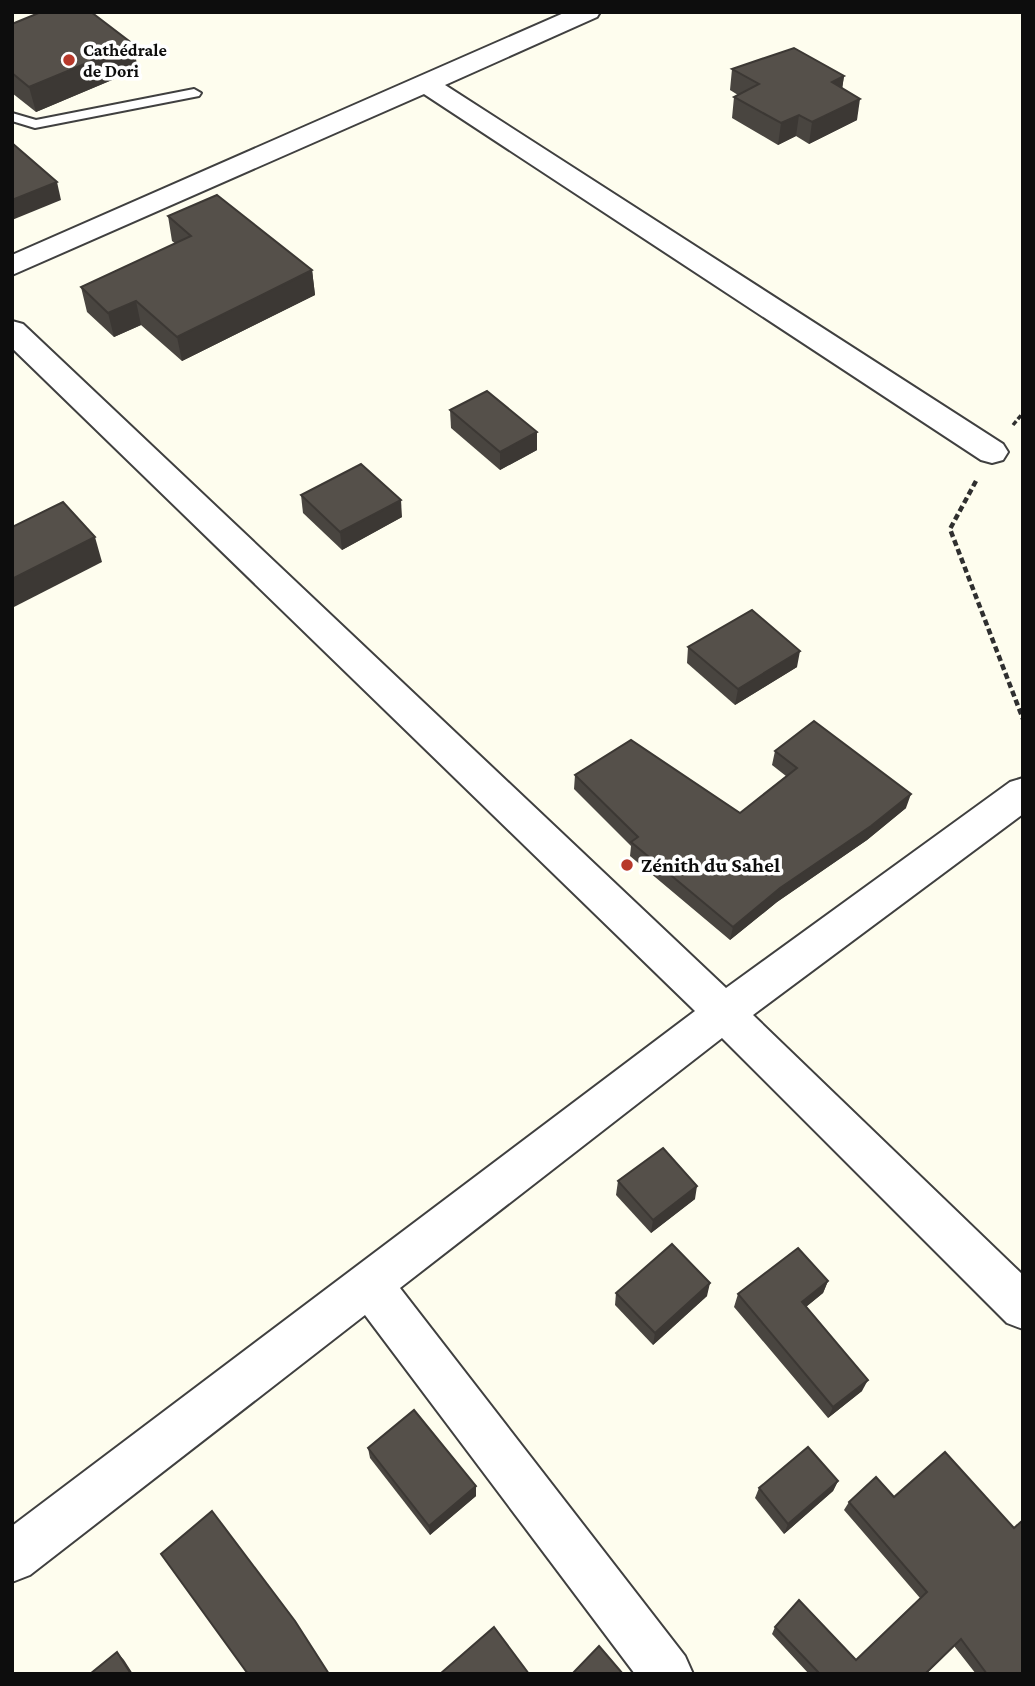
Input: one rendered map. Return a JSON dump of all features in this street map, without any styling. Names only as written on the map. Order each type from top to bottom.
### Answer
[{"type":"street","points":[[12,265],[588,12]]},
{"type":"street","points":[[425,83],[992,452]]},
{"type":"street","points":[[12,331],[724,1013],[1023,1307]]},
{"type":"street","points":[[12,1557],[371,1286],[724,1013],[1023,793]]},
{"type":"street","points":[[371,1286],[667,1674]]},
{"type":"lane","points":[[12,117],[35,124],[194,93]]},
{"type":"path","points":[[1023,413],[992,452],[950,529],[1023,719]]},
{"type":"building","points":[[41,12],[91,12],[133,44],[29,87],[12,73],[12,24]]},
{"type":"building","points":[[794,48],[844,76],[832,82],[860,99],[812,122],[799,115],[781,123],[734,97],[759,84],[732,69]]},
{"type":"building","points":[[12,143],[57,182],[12,200]]},
{"type":"building","points":[[217,195],[312,270],[177,337],[136,301],[108,313],[81,287],[191,236],[168,216]]},
{"type":"building","points":[[487,391],[537,432],[500,452],[450,410]]},
{"type":"building","points":[[361,464],[401,500],[340,532],[301,495]]},
{"type":"building","points":[[63,502],[95,537],[12,579],[12,527]]},
{"type":"building","points":[[752,610],[800,651],[738,689],[688,647]]},
{"type":"building","points":[[814,721],[911,794],[871,826],[780,888],[733,927],[631,842],[638,837],[575,775],[631,740],[740,813],[797,768],[775,751]]},
{"type":"building","points":[[663,1148],[697,1186],[653,1220],[618,1181]]},
{"type":"building","points":[[672,1244],[710,1283],[655,1333],[616,1293]]},
{"type":"building","points":[[798,1248],[828,1281],[802,1302],[868,1380],[833,1407],[738,1294]]},
{"type":"building","points":[[414,1410],[476,1486],[429,1526],[368,1448]]},
{"type":"building","points":[[808,1447],[838,1481],[788,1524],[759,1488]]},
{"type":"building","points":[[945,1452],[1014,1528],[1023,1520],[1023,1674],[987,1674],[961,1639],[925,1674],[820,1674],[775,1627],[799,1600],[856,1660],[927,1592],[849,1502],[876,1477],[894,1497]]},
{"type":"building","points":[[212,1511],[295,1621],[329,1674],[248,1674],[161,1554]]},
{"type":"building","points":[[494,1627],[529,1674],[440,1674]]},
{"type":"building","points":[[599,1646],[623,1674],[572,1674]]},
{"type":"building","points":[[117,1652],[131,1674],[90,1674]]},
{"type":"place","name":"Cathédrale de Dori","points":[[69,60]]},
{"type":"place","name":"Zénith du Sahel","points":[[627,865]]}]
